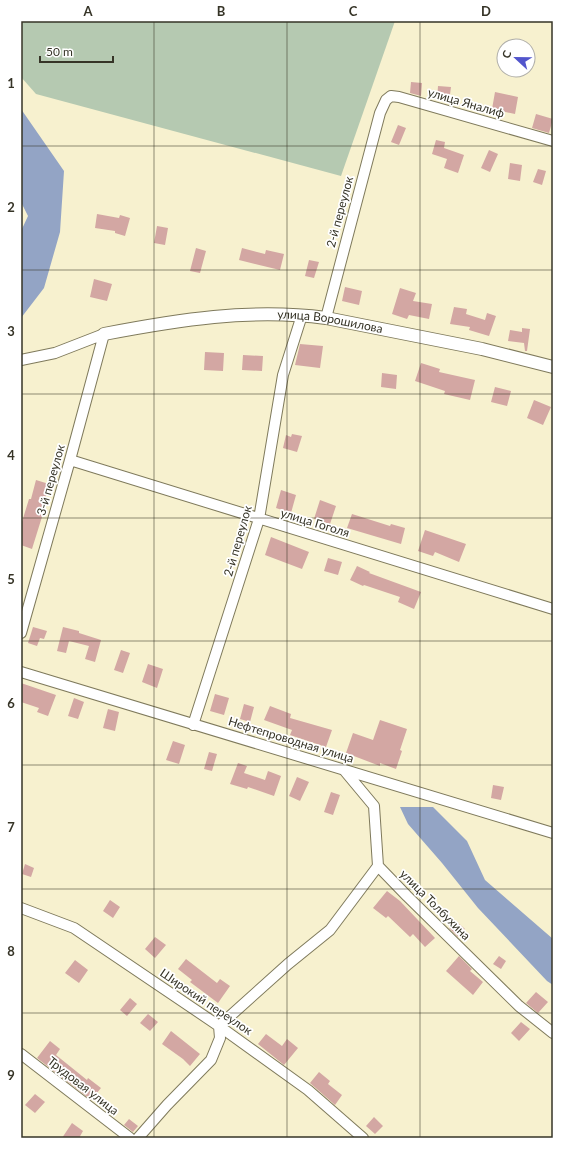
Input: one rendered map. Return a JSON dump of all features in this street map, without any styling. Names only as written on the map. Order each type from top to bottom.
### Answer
[{"type":"street","name":"улица Яналиф","points":[[380,113],[386,100],[391,96],[399,97],[553,141]]},
{"type":"street","name":"2-й переулок","points":[[326,318],[380,113]]},
{"type":"street","name":"улица Ворошилова","points":[[104,334],[168,322],[225,315],[302,315],[326,318],[482,349],[553,367]]},
{"type":"street","name":"2-й переулок","points":[[193,725],[260,519],[283,375],[302,315]]},
{"type":"street","points":[[21,360],[55,353],[104,334]]},
{"type":"street","name":"3-й переулок","points":[[21,633],[104,334]]},
{"type":"street","name":"улица Гоголя","points":[[70,460],[553,609]]},
{"type":"street","name":"Нефтепроводная улица","points":[[21,672],[553,833]]},
{"type":"street","points":[[138,1138],[167,1105],[211,1060],[220,1038],[220,1026],[288,964],[330,930],[378,866],[374,806],[344,770]]},
{"type":"street","name":"улица Толбухина","points":[[378,866],[519,1006],[553,1033]]},
{"type":"street","name":"Широкий переулок","points":[[21,908],[74,928],[220,1026],[308,1090],[363,1138]]},
{"type":"street","name":"Трудовая улица","points":[[21,1054],[130,1138]]},
{"type":"green space","points":[[21,21],[395,21],[341,176],[36,94],[21,77]]},
{"type":"water","points":[[21,109],[64,171],[60,232],[44,288],[21,318],[21,231],[28,216],[21,202]]},
{"type":"water","points":[[400,807],[433,807],[467,841],[485,880],[553,939],[553,985],[547,981],[478,908],[408,824]]},
{"type":"building","points":[[411,82],[422,83],[421,96],[410,93]]},
{"type":"building","points":[[438,86],[451,87],[449,102],[437,100]]},
{"type":"building","points":[[495,92],[518,97],[515,114],[492,109]]},
{"type":"building","points":[[536,114],[553,119],[549,133],[532,128]]},
{"type":"building","points":[[398,125],[406,128],[399,145],[391,142]]},
{"type":"building","points":[[436,140],[445,142],[444,148],[464,155],[458,173],[444,168],[447,159],[432,154]]},
{"type":"building","points":[[489,150],[498,154],[490,172],[481,168]]},
{"type":"building","points":[[510,163],[522,165],[520,181],[508,179]]},
{"type":"building","points":[[538,169],[546,171],[542,185],[533,182]]},
{"type":"building","points":[[97,214],[119,218],[120,215],[130,218],[125,236],[115,233],[115,231],[95,228]]},
{"type":"building","points":[[157,226],[168,228],[165,245],[154,243]]},
{"type":"building","points":[[196,248],[206,251],[200,273],[190,271]]},
{"type":"building","points":[[242,248],[265,254],[266,250],[284,254],[280,270],[239,260]]},
{"type":"building","points":[[309,260],[319,262],[314,278],[305,276]]},
{"type":"building","points":[[94,279],[112,284],[107,301],[90,297]]},
{"type":"building","points":[[345,287],[362,291],[359,305],[342,301]]},
{"type":"building","points":[[400,288],[416,293],[413,301],[432,304],[429,319],[409,315],[407,319],[392,314]]},
{"type":"building","points":[[454,307],[467,309],[466,314],[485,320],[487,313],[496,316],[489,336],[469,330],[470,327],[450,324]]},
{"type":"building","points":[[522,328],[530,329],[527,351],[525,351],[524,343],[508,341],[510,330],[522,332]]},
{"type":"building","points":[[300,344],[323,346],[320,368],[295,365]]},
{"type":"building","points":[[205,352],[224,353],[223,371],[204,370]]},
{"type":"building","points":[[243,355],[263,356],[262,371],[242,370]]},
{"type":"building","points":[[421,363],[440,369],[439,372],[475,380],[470,400],[444,394],[445,391],[415,381]]},
{"type":"building","points":[[382,373],[397,375],[396,389],[381,387]]},
{"type":"building","points":[[495,387],[511,391],[507,406],[491,402]]},
{"type":"building","points":[[534,400],[551,407],[543,425],[527,418]]},
{"type":"building","points":[[292,434],[302,436],[297,452],[283,448],[286,435],[291,437]]},
{"type":"building","points":[[36,480],[49,484],[44,503],[46,504],[32,549],[21,545],[21,525],[29,499],[31,499]]},
{"type":"building","points":[[281,490],[296,495],[291,513],[276,508]]},
{"type":"building","points":[[320,500],[336,506],[330,524],[314,519]]},
{"type":"building","points":[[352,514],[390,526],[391,524],[405,528],[401,544],[347,528]]},
{"type":"building","points":[[425,530],[466,544],[459,562],[435,552],[433,556],[418,551]]},
{"type":"building","points":[[271,537],[309,552],[302,569],[265,555]]},
{"type":"building","points":[[328,558],[342,562],[338,575],[324,571]]},
{"type":"building","points":[[357,566],[370,572],[369,573],[421,592],[414,609],[398,602],[400,597],[364,585],[363,586],[350,580]]},
{"type":"building","points":[[33,627],[47,631],[44,639],[40,638],[37,646],[28,643]]},
{"type":"building","points":[[63,627],[79,631],[79,633],[101,640],[95,662],[85,659],[89,646],[69,641],[66,653],[57,651]]},
{"type":"building","points":[[121,650],[130,653],[123,673],[114,670]]},
{"type":"building","points":[[148,664],[163,669],[157,688],[142,682]]},
{"type":"building","points":[[21,683],[56,695],[48,716],[37,712],[39,708],[21,702]]},
{"type":"building","points":[[215,694],[229,698],[224,715],[210,711]]},
{"type":"building","points":[[74,698],[84,702],[78,719],[68,716]]},
{"type":"building","points":[[244,704],[254,707],[250,722],[240,719]]},
{"type":"building","points":[[270,706],[291,714],[290,718],[332,730],[326,747],[290,735],[292,730],[264,720]]},
{"type":"building","points":[[108,709],[119,712],[115,731],[103,728]]},
{"type":"building","points":[[380,720],[407,729],[396,769],[380,763],[380,766],[346,753],[353,733],[373,740]]},
{"type":"building","points":[[173,741],[185,745],[179,764],[166,760]]},
{"type":"building","points":[[209,752],[217,754],[212,771],[204,769]]},
{"type":"building","points":[[238,763],[247,766],[244,773],[265,780],[268,771],[281,776],[274,796],[248,787],[247,789],[230,784]]},
{"type":"building","points":[[297,777],[309,782],[300,801],[289,796]]},
{"type":"building","points":[[493,785],[504,787],[501,800],[491,798]]},
{"type":"building","points":[[331,792],[340,795],[333,815],[324,812]]},
{"type":"building","points":[[25,864],[34,868],[31,877],[22,874]]},
{"type":"building","points":[[387,891],[400,901],[435,938],[425,947],[413,934],[410,937],[388,916],[386,918],[373,908]]},
{"type":"building","points":[[110,900],[120,907],[113,918],[103,911]]},
{"type":"building","points":[[456,921],[465,929],[458,937],[449,928]]},
{"type":"building","points":[[155,937],[166,945],[155,958],[145,949]]},
{"type":"building","points":[[459,956],[472,969],[470,971],[483,982],[473,995],[446,971]]},
{"type":"building","points":[[499,956],[506,961],[501,969],[493,964]]},
{"type":"building","points":[[186,959],[217,983],[220,979],[230,986],[218,1003],[190,982],[192,980],[178,969]]},
{"type":"building","points":[[75,960],[88,970],[79,983],[65,973]]},
{"type":"building","points":[[536,992],[548,1002],[538,1013],[526,1003]]},
{"type":"building","points":[[130,998],[137,1004],[127,1016],[120,1010]]},
{"type":"building","points":[[148,1014],[158,1022],[150,1031],[140,1023]]},
{"type":"building","points":[[521,1022],[530,1029],[519,1041],[511,1033]]},
{"type":"building","points":[[171,1031],[200,1054],[190,1066],[162,1044]]},
{"type":"building","points":[[266,1034],[282,1046],[287,1039],[298,1048],[284,1065],[258,1044]]},
{"type":"building","points":[[50,1041],[60,1049],[56,1055],[87,1080],[88,1078],[101,1088],[91,1100],[37,1058]]},
{"type":"building","points":[[319,1072],[330,1081],[328,1084],[342,1095],[335,1105],[310,1083]]},
{"type":"building","points":[[35,1094],[45,1102],[35,1113],[25,1105]]},
{"type":"building","points":[[374,1117],[383,1126],[375,1134],[366,1126]]},
{"type":"building","points":[[129,1119],[138,1126],[133,1132],[124,1125]]},
{"type":"building","points":[[72,1123],[83,1131],[79,1138],[62,1138]]}]
